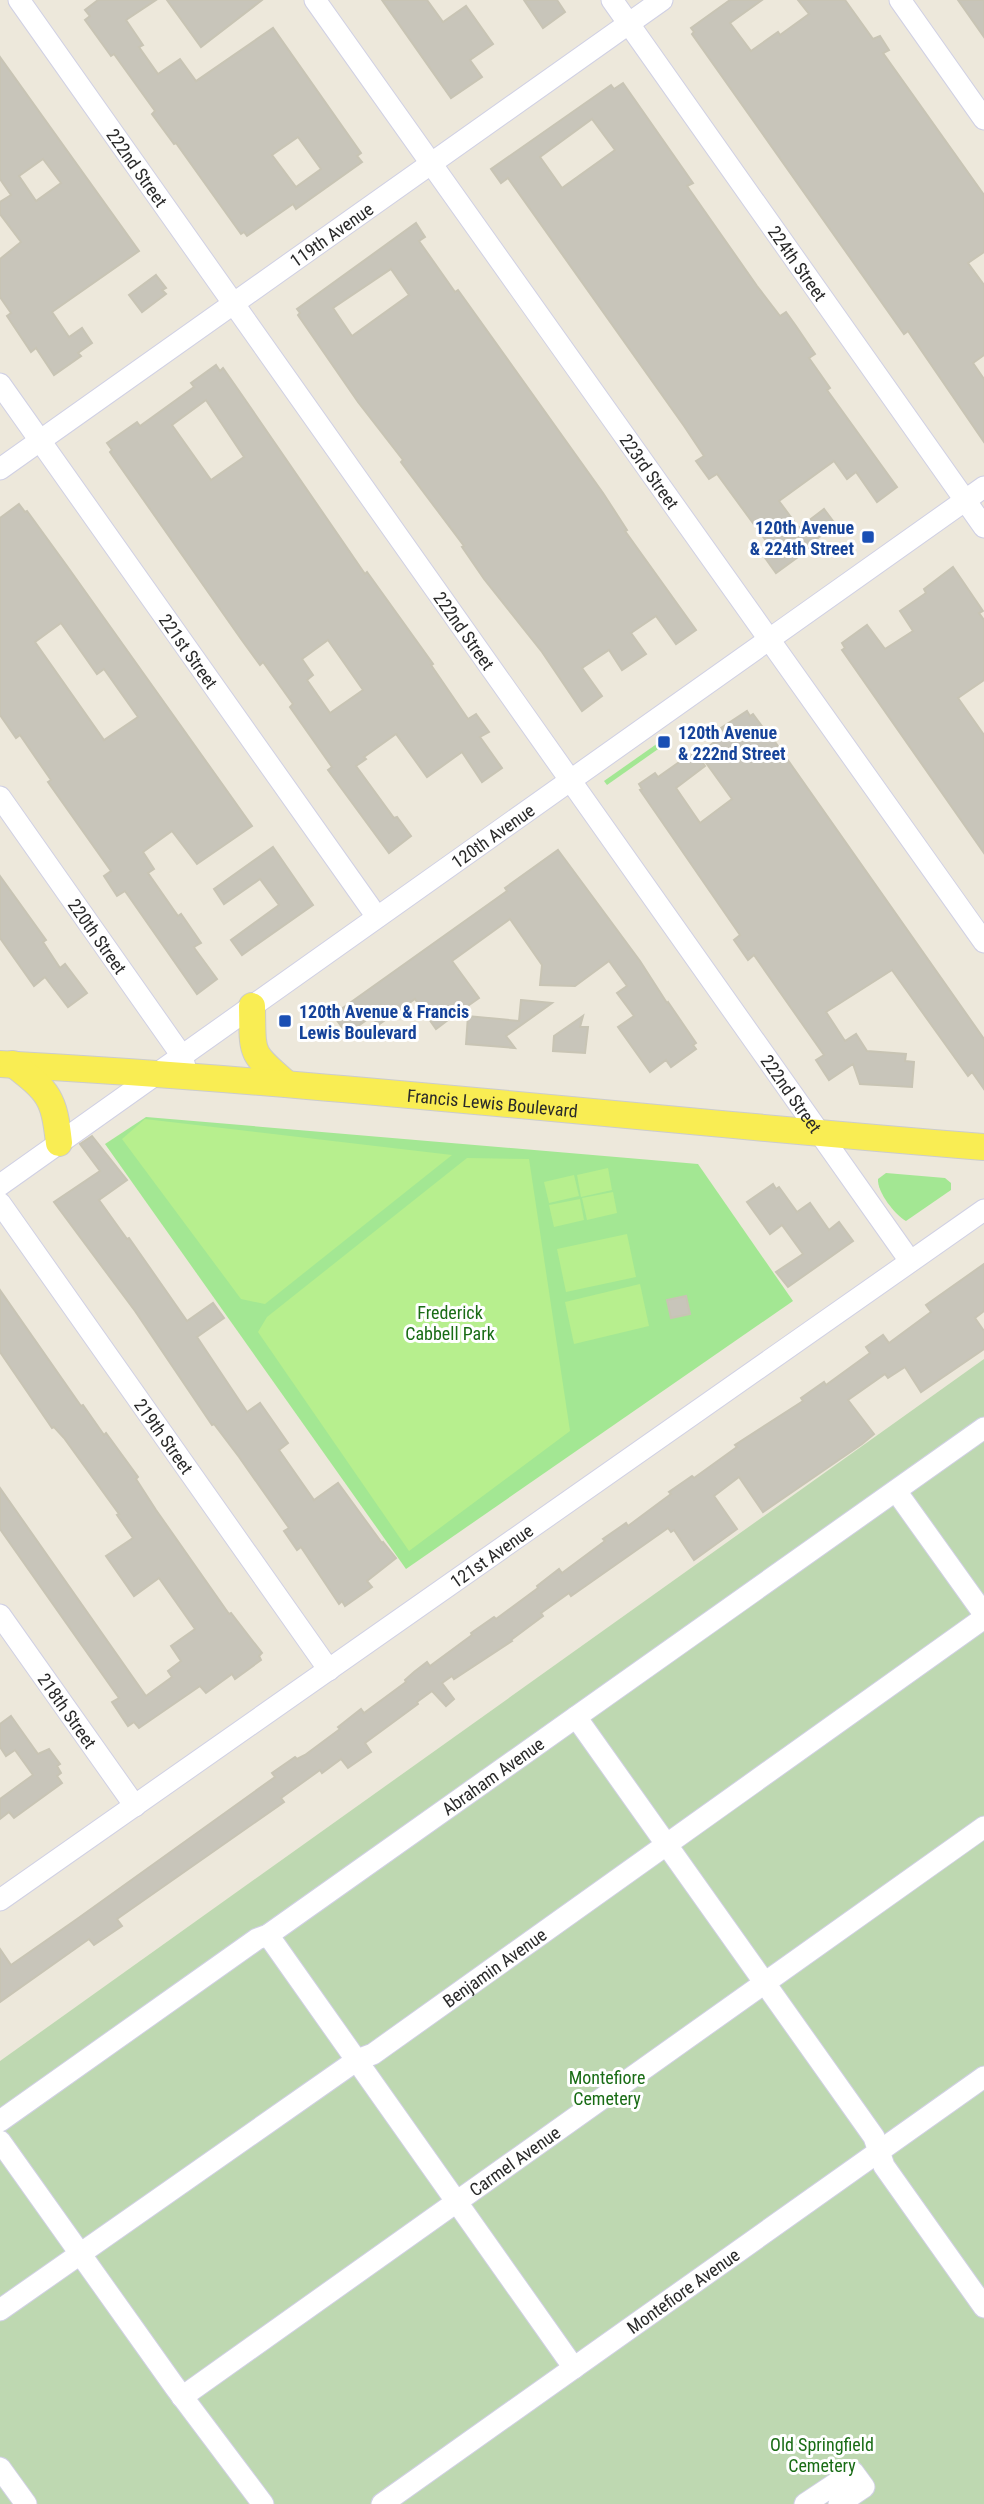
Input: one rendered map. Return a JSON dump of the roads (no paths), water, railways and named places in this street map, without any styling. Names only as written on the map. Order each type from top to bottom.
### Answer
[{"type":"main road","points":[[252,1006],[253,1050],[258,1059],[287,1084]]},
{"type":"main road","name":"Francis Lewis Boulevard","points":[[6,1064],[155,1074],[185,1066],[287,1084],[984,1147]]},
{"type":"main road","points":[[6,1064],[42,1086],[56,1114],[59,1143]]},
{"type":"street","name":"222nd Street","points":[[19,0],[910,1261]]},
{"type":"street","name":"223rd Street","points":[[315,0],[984,942]]},
{"type":"street","name":"224th Street","points":[[612,0],[984,527]]},
{"type":"street","name":"119th Avenue","points":[[0,469],[662,0]]},
{"type":"street","points":[[900,0],[984,118]]},
{"type":"street","name":"221st Street","points":[[0,384],[377,917]]},
{"type":"street","name":"120th Avenue","points":[[185,1066],[252,1006],[984,487]]},
{"type":"street","name":"220th Street","points":[[0,797],[185,1066]]},
{"type":"street","points":[[0,1185],[155,1074]]},
{"type":"street","name":"219th Street","points":[[0,1203],[329,1670]]},
{"type":"street","name":"121st Avenue","points":[[0,1900],[984,1210]]},
{"type":"street","name":"Abraham Avenue","points":[[0,2121],[257,1938],[268,1936],[984,1428]]},
{"type":"street","points":[[896,1491],[984,1616]]},
{"type":"street","name":"218th Street","points":[[0,1615],[135,1806]]},
{"type":"street","name":"Benjamin Avenue","points":[[0,2311],[357,2060],[373,2054],[984,1616]]},
{"type":"street","points":[[576,1717],[874,2137],[884,2166],[984,2306]]},
{"type":"street","name":"Carmel Avenue","points":[[182,2397],[984,1827]]},
{"type":"street","points":[[268,1936],[574,2368]]},
{"type":"street","name":"Montefiore Avenue","points":[[383,2504],[984,2077]]},
{"type":"street","points":[[0,2141],[182,2397],[263,2504]]},
{"type":"street","points":[[0,2468],[26,2504]]},
{"type":"street","points":[[805,2504],[853,2472],[864,2487],[839,2504]]},
{"type":"place","name":"120th Avenue & 224th Street","points":[[868,537]]},
{"type":"place","name":"120th Avenue & 222nd Street","points":[[664,742]]},
{"type":"place","name":"120th Avenue & Francis Lewis Boulevard","points":[[285,1021]]},
{"type":"park label","name":"Frederick Cabbell Park","points":[[450,1322]]},
{"type":"park label","name":"Montefiore Cemetery","points":[[607,2087]]},
{"type":"park label","name":"Old Springfield Cemetery","points":[[822,2454]]}]
